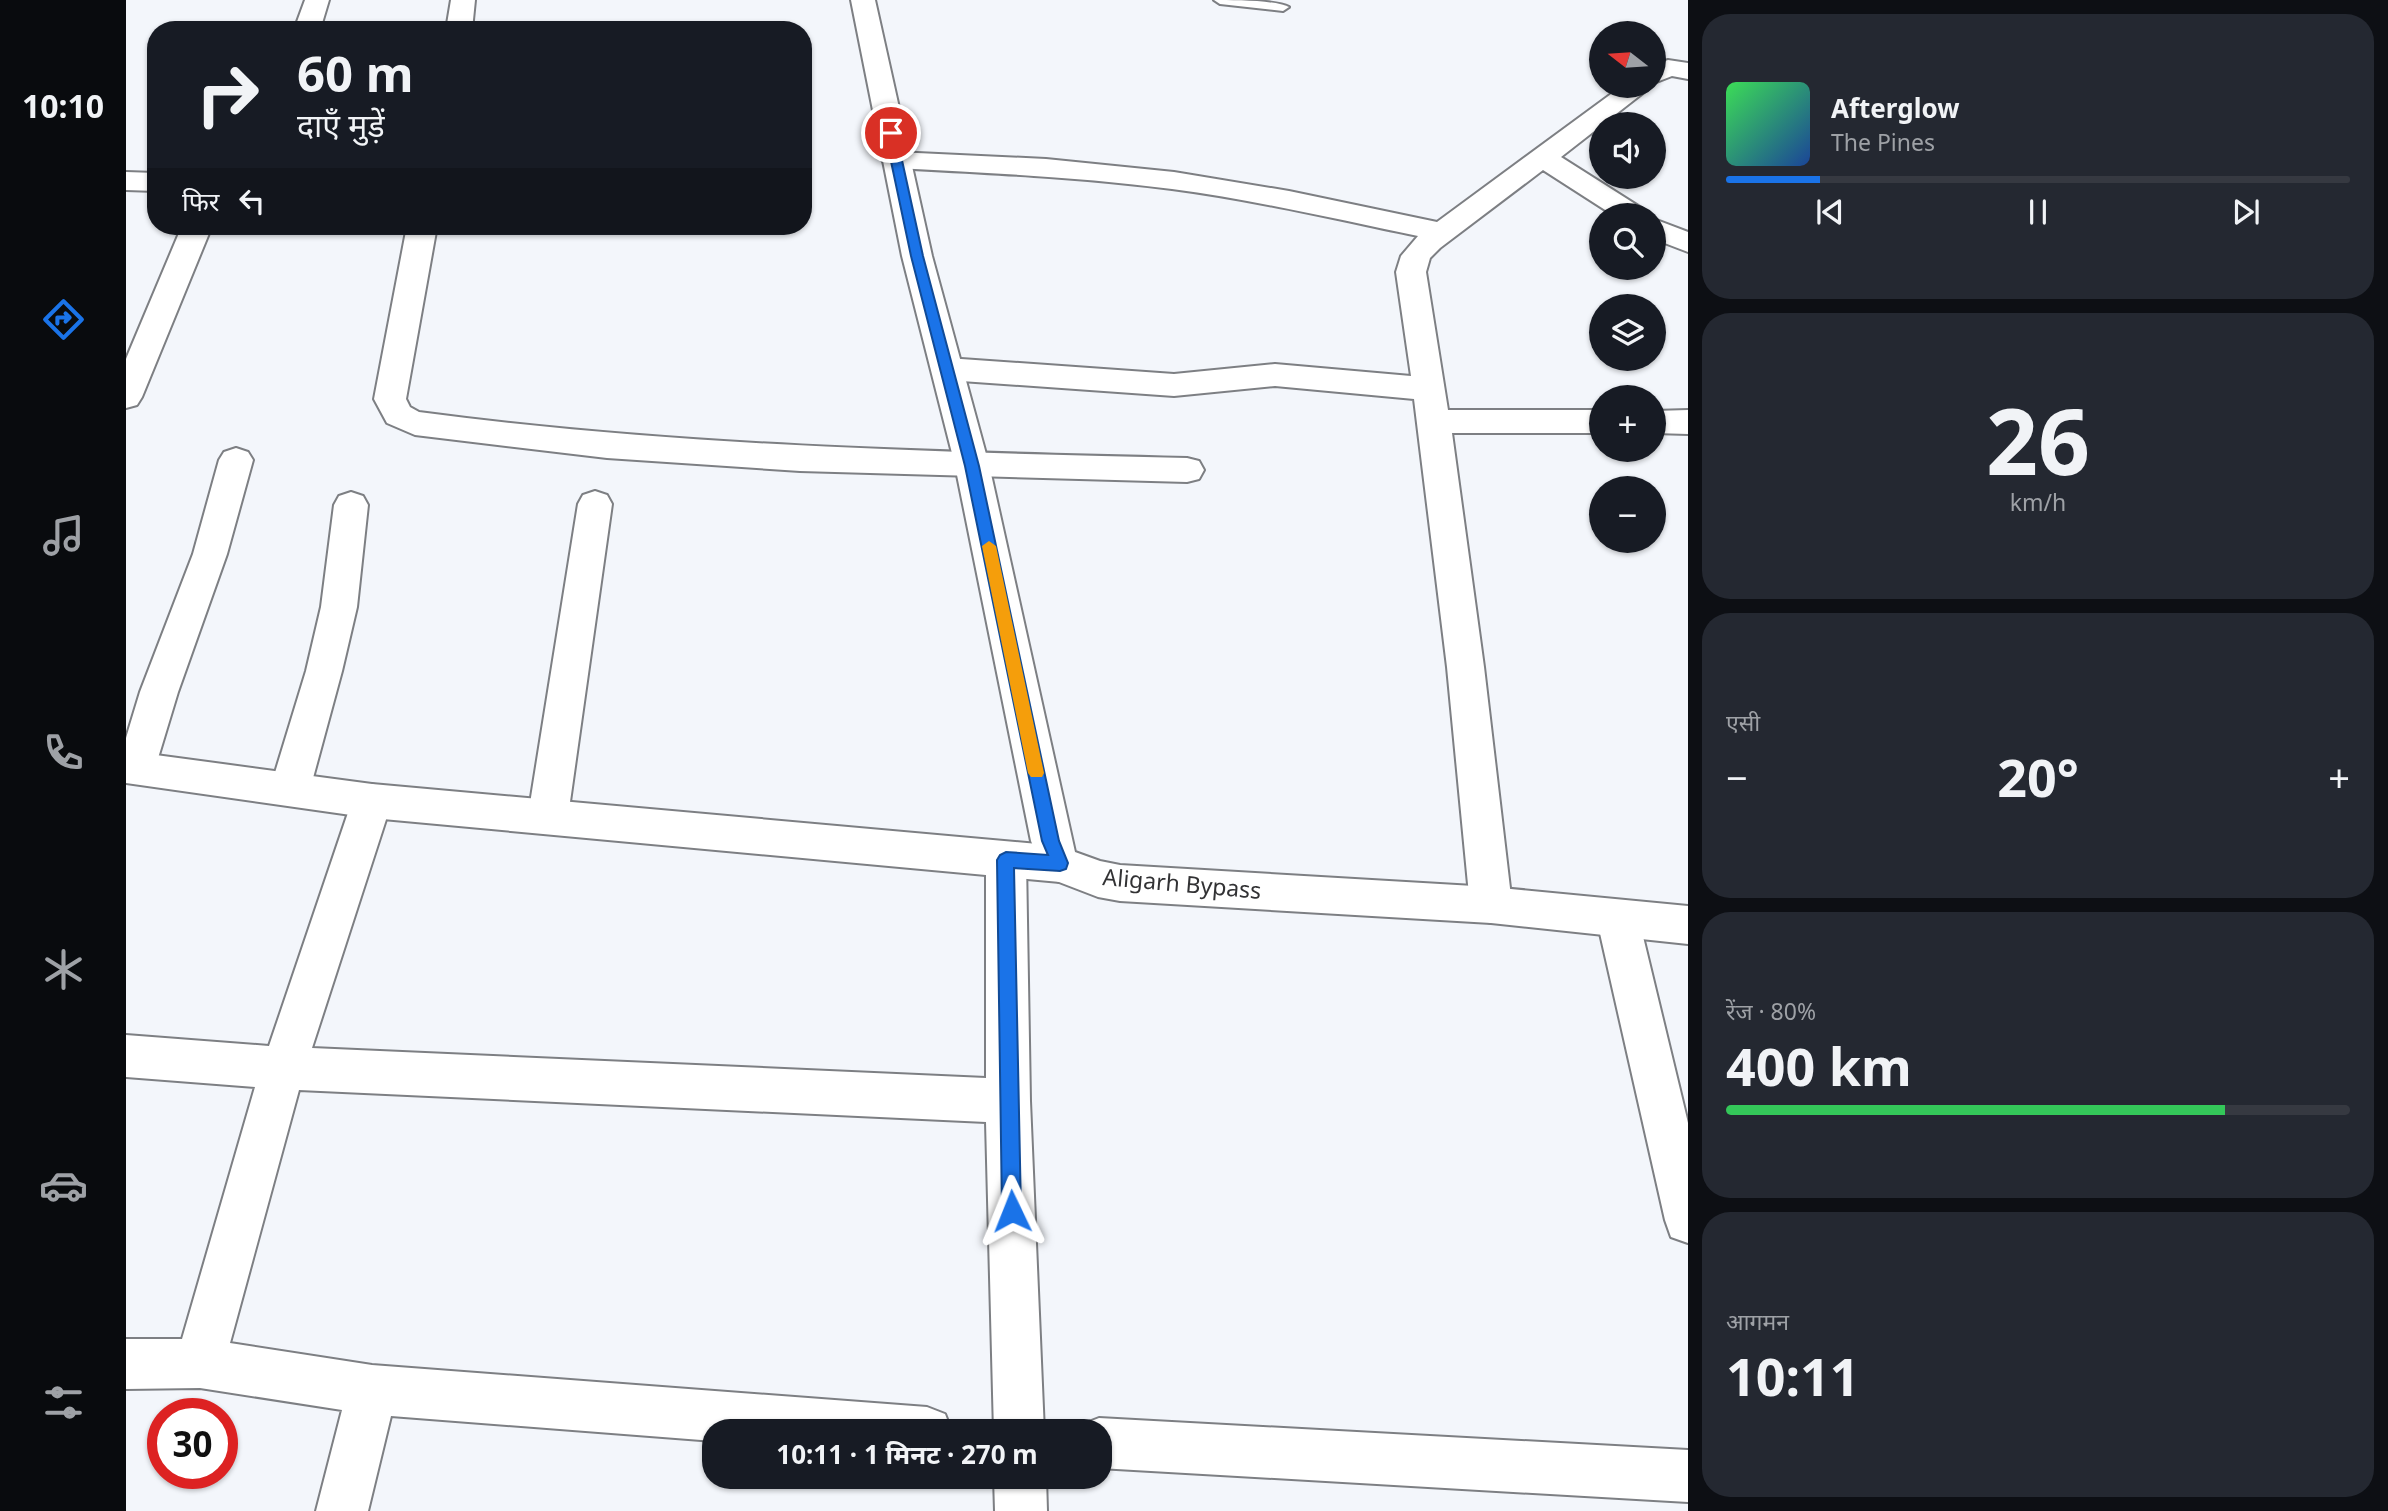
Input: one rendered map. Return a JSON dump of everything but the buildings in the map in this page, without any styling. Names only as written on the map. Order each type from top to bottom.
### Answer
[{"type":"street","points":[[310,21],[317,0]]},
{"type":"street","points":[[460,21],[463,0]]},
{"type":"street","points":[[863,0],[917,256],[972,466],[1051,841],[1060,863]]},
{"type":"street","points":[[1666,69],[1688,71]]},
{"type":"street","points":[[1491,905],[1461,613],[1435,422],[1410,272],[1412,261],[1420,250],[1623,98]]},
{"type":"street","points":[[1543,158],[1614,203]]},
{"type":"street","points":[[897,160],[1071,169],[1147,177],[1262,194],[1443,232]]},
{"type":"street","points":[[126,181],[147,182]]},
{"type":"street","points":[[1666,234],[1688,243]]},
{"type":"street","points":[[127,391],[193,235]]},
{"type":"street","points":[[420,235],[390,399],[393,410],[415,423],[720,456],[972,466],[1187,470]]},
{"type":"street","points":[[947,369],[1174,385],[1275,375],[1430,389]]},
{"type":"street","points":[[1435,422],[1589,421]]},
{"type":"street","points":[[1666,422],[1688,422]]},
{"type":"street","points":[[131,767],[210,554],[236,460]]},
{"type":"street","points":[[548,816],[595,504]]},
{"type":"street","points":[[290,789],[324,671],[339,607],[351,505]]},
{"type":"street","name":"Aligarh Bypass","points":[[131,767],[372,801],[1060,863],[1098,879],[1120,883],[1491,905],[1688,925]]},
{"type":"street","points":[[200,1363],[283,1068],[372,801]]},
{"type":"street","points":[[1006,860],[1008,1101],[1019,1419]]},
{"type":"street","points":[[1618,920],[1688,1220]]},
{"type":"street","points":[[126,1056],[283,1068],[1008,1101]]},
{"type":"street","points":[[126,1364],[200,1363],[372,1390],[755,1419]]},
{"type":"street","points":[[342,1511],[372,1390]]},
{"type":"street","points":[[1112,1444],[1688,1476]]},
{"type":"street","points":[[1020,1489],[1021,1511]]},
{"type":"lane","points":[[1220,0],[1283,7]]},
{"type":"slow traffic","points":[[989,546],[1036,773]]},
{"type":"route","points":[[891,133],[917,256],[972,466],[1051,841],[1060,863],[1006,860],[1008,1101],[1012,1211]]}]
